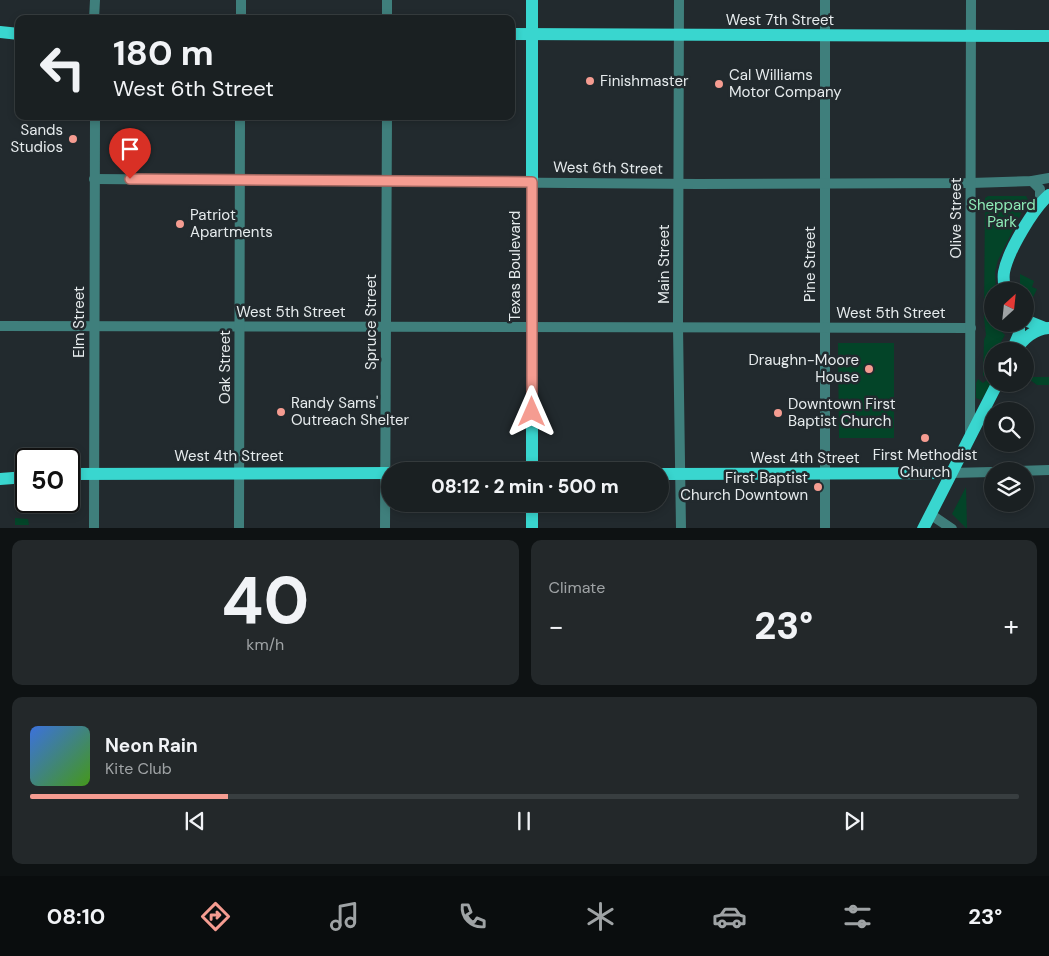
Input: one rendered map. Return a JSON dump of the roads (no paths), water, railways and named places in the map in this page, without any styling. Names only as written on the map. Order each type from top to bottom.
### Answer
[{"type":"main road","name":"Texas Boulevard","points":[[532,0],[532,462]]},
{"type":"main road","points":[[0,32],[15,34]]},
{"type":"main road","name":"West 7th Street","points":[[515,34],[1049,36]]},
{"type":"main road","points":[[1004,282],[1005,265],[1030,218],[1045,199]]},
{"type":"main road","points":[[1034,323],[1047,328]]},
{"type":"main road","points":[[1023,342],[1028,337],[1047,328]]},
{"type":"main road","points":[[923,528],[992,392]]},
{"type":"main road","points":[[0,472],[15,473]]},
{"type":"main road","name":"West 4th Street","points":[[80,474],[381,473]]},
{"type":"main road","name":"West 4th Street","points":[[669,474],[951,474]]},
{"type":"main road","points":[[0,480],[15,478]]},
{"type":"main road","points":[[532,512],[532,528]]},
{"type":"street","points":[[94,15],[95,0]]},
{"type":"street","points":[[241,0],[241,15]]},
{"type":"street","points":[[387,0],[387,15]]},
{"type":"street","name":"Main Street","points":[[679,0],[678,327],[681,528]]},
{"type":"street","name":"Pine Street","points":[[825,0],[825,528]]},
{"type":"street","name":"Olive Street","points":[[970,436],[971,0]]},
{"type":"street","name":"Elm Street","points":[[94,528],[95,120]]},
{"type":"street","name":"Oak Street","points":[[238,528],[240,120]]},
{"type":"street","name":"Spruce Street","points":[[387,120],[386,327],[388,462]]},
{"type":"street","name":"West 6th Street","points":[[94,179],[825,184],[971,183],[1032,181],[1049,178]]},
{"type":"street","points":[[1032,181],[1040,189],[1045,199]]},
{"type":"street","name":"West 5th Street","points":[[0,326],[971,328]]},
{"type":"street","points":[[1034,470],[1049,470]]},
{"type":"street","points":[[951,474],[984,472]]},
{"type":"street","name":"Spruce Street","points":[[385,528],[386,512]]},
{"type":"street","points":[[930,514],[952,528]]},
{"type":"place","name":"Finishmaster","points":[[590,81]]},
{"type":"place","name":"Cal Williams Motor Company","points":[[719,84]]},
{"type":"place","name":"Sands Studios","points":[[73,139]]},
{"type":"place","name":"Patriot Apartments","points":[[180,224]]},
{"type":"place","name":"Draughn-Moore House","points":[[869,369]]},
{"type":"place","name":"Randy Sams' Outreach Shelter","points":[[281,412]]},
{"type":"place","name":"Downtown First Baptist Church","points":[[778,413]]},
{"type":"place","name":"First Methodist Church","points":[[925,438]]},
{"type":"place","name":"First Baptist Church Downtown","points":[[818,487]]},
{"type":"park label","name":"Sheppard Park","points":[[1002,214]]}]
